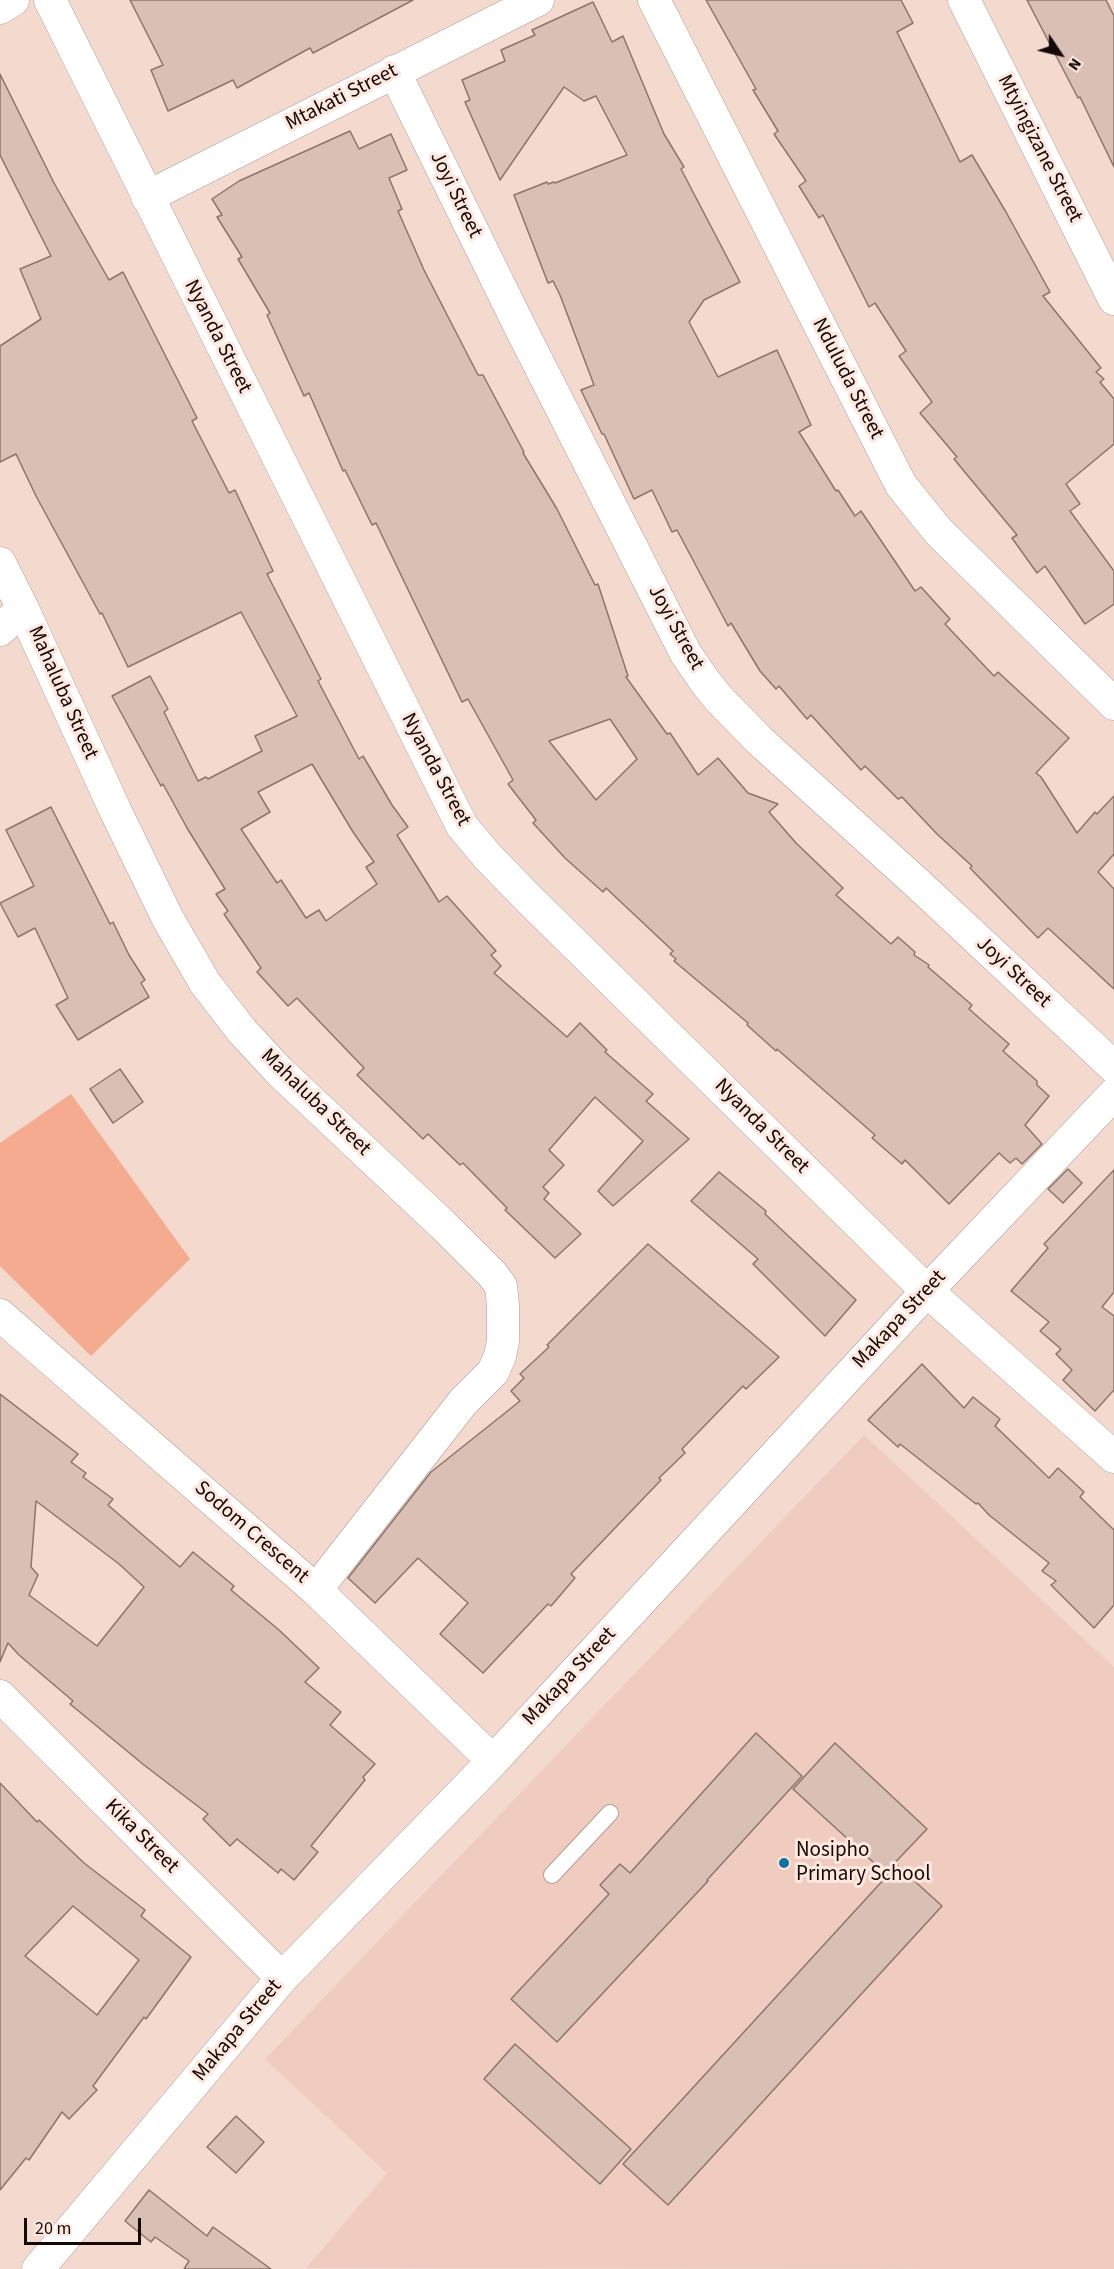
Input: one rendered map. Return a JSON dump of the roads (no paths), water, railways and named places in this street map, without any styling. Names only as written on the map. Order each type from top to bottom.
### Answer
[{"type":"street","points":[[0,8],[13,0]]},
{"type":"street","name":"Nyanda Street","points":[[50,0],[462,826],[539,909],[927,1291],[1114,1457]]},
{"type":"street","name":"Mtakati Street","points":[[147,197],[538,0]]},
{"type":"street","name":"Nduluda Street","points":[[654,0],[901,485],[938,531],[1114,704]]},
{"type":"street","name":"Mtyingizane Street","points":[[964,0],[1114,299]]},
{"type":"street","name":"Joyi Street","points":[[394,71],[686,654],[706,682],[720,700],[760,741],[917,882],[1114,1067]]},
{"type":"street","name":"Mahaluba Street","points":[[0,563],[126,834],[168,919],[205,983],[242,1031],[279,1071],[456,1237],[501,1286],[503,1341],[493,1372],[463,1402],[316,1590]]},
{"type":"street","points":[[0,630],[23,609]]},
{"type":"street","name":"Makapa Street","points":[[38,2269],[282,1978],[493,1761],[927,1291],[1114,1094]]},
{"type":"street","name":"Sodom Crescent","points":[[0,1315],[316,1590],[493,1761]]},
{"type":"street","name":"Kika Street","points":[[0,1696],[282,1978]]},
{"type":"lane","points":[[552,1875],[610,1814]]},
{"type":"place","name":"Nosipho Primary School","points":[[784,1863]]}]
